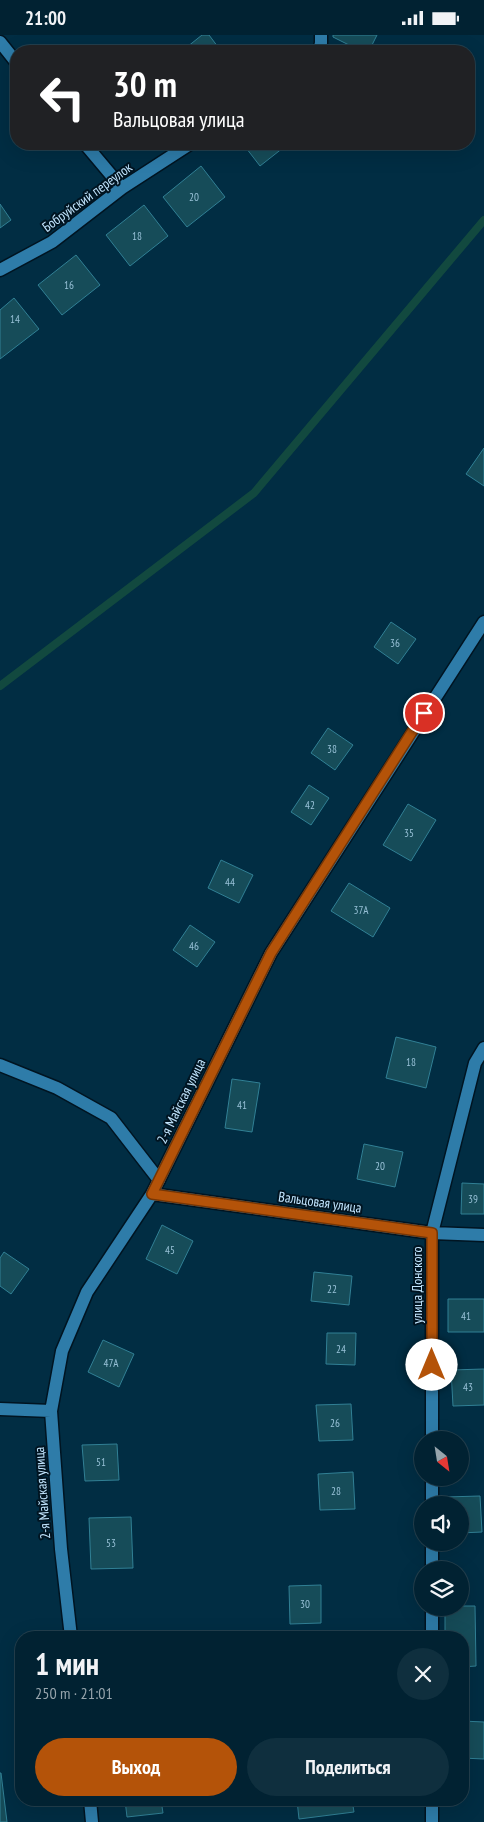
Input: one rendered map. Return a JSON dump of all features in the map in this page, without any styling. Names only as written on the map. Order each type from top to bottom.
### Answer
[{"type":"street","points":[[0,43],[10,55]]},
{"type":"street","points":[[90,150],[122,188]]},
{"type":"street","name":"Бобруйский переулок","points":[[0,270],[52,242],[122,188],[181,150]]},
{"type":"street","name":"2-я Майская улица","points":[[70,1631],[61,1549],[51,1411],[62,1351],[87,1292],[152,1194],[271,953],[484,622]]},
{"type":"street","name":"улица Донского","points":[[432,1431],[432,1233],[475,1063],[484,1048]]},
{"type":"street","points":[[0,1065],[57,1088],[111,1118],[159,1180]]},
{"type":"street","name":"Вальцовая улица","points":[[152,1194],[432,1233],[484,1235]]},
{"type":"street","points":[[0,1409],[51,1411]]},
{"type":"street","points":[[432,1616],[432,1631]]},
{"type":"street","points":[[91,1806],[92,1822]]},
{"type":"street","points":[[432,1806],[432,1822]]},
{"type":"building","points":[[202,35],[209,35],[216,45],[190,45]]},
{"type":"building","points":[[333,35],[377,35],[372,45],[349,45],[333,37]]},
{"type":"building","points":[[248,150],[280,150],[260,166]]},
{"type":"building","points":[[201,166],[225,197],[187,227],[163,197]]},
{"type":"building","points":[[0,204],[11,220],[0,228]]},
{"type":"building","points":[[144,205],[168,236],[130,266],[106,235]]},
{"type":"building","points":[[76,255],[100,285],[62,315],[38,285]]},
{"type":"building","points":[[14,298],[39,329],[0,359],[0,310]]},
{"type":"building","points":[[484,448],[484,486],[466,474]]},
{"type":"building","points":[[391,622],[416,639],[398,664],[374,647]]},
{"type":"building","points":[[328,728],[353,745],[335,770],[311,753]]},
{"type":"building","points":[[309,785],[329,798],[311,825],[291,812]]},
{"type":"building","points":[[408,804],[436,820],[411,861],[383,845]]},
{"type":"building","points":[[221,860],[253,875],[239,903],[208,888]]},
{"type":"building","points":[[349,883],[390,908],[373,937],[331,911]]},
{"type":"building","points":[[190,925],[215,942],[197,967],[173,950]]},
{"type":"building","points":[[396,1037],[436,1047],[426,1088],[386,1078]]},
{"type":"building","points":[[232,1079],[260,1083],[252,1132],[225,1128]]},
{"type":"building","points":[[364,1144],[403,1152],[395,1187],[357,1179]]},
{"type":"building","points":[[462,1183],[484,1184],[484,1214],[461,1214]]},
{"type":"building","points":[[162,1225],[193,1241],[177,1274],[146,1259]]},
{"type":"building","points":[[4,1252],[29,1269],[11,1294],[0,1286],[0,1258]]},
{"type":"building","points":[[314,1272],[352,1276],[349,1305],[311,1301]]},
{"type":"building","points":[[448,1299],[484,1299],[484,1332],[448,1332]]},
{"type":"building","points":[[327,1333],[356,1333],[355,1365],[326,1364]]},
{"type":"building","points":[[103,1340],[134,1354],[119,1387],[88,1372]]},
{"type":"building","points":[[484,1369],[484,1405],[453,1406],[451,1370]]},
{"type":"building","points":[[351,1404],[353,1440],[319,1441],[316,1405]]},
{"type":"building","points":[[117,1444],[119,1480],[85,1481],[82,1445]]},
{"type":"building","points":[[353,1472],[355,1509],[320,1510],[318,1474]]},
{"type":"building","points":[[469,1496],[480,1496],[482,1532],[469,1533]]},
{"type":"building","points":[[131,1517],[133,1568],[91,1569],[89,1518]]},
{"type":"building","points":[[321,1585],[321,1623],[290,1624],[289,1586]]},
{"type":"building","points":[[469,1606],[475,1606],[476,1666],[469,1666],[469,1631],[445,1631],[445,1616],[469,1616]]},
{"type":"building","points":[[469,1721],[484,1722],[484,1759],[469,1758]]},
{"type":"building","points":[[1,1773],[7,1822],[0,1822]]},
{"type":"building","points":[[126,1806],[162,1806],[163,1813],[127,1817]]},
{"type":"building","points":[[298,1806],[353,1806],[354,1812],[299,1819]]},
{"type":"waterway","points":[[0,686],[254,493],[484,220]]},
{"type":"route","points":[[424,713],[271,953],[152,1194],[432,1233],[432,1365]]}]
